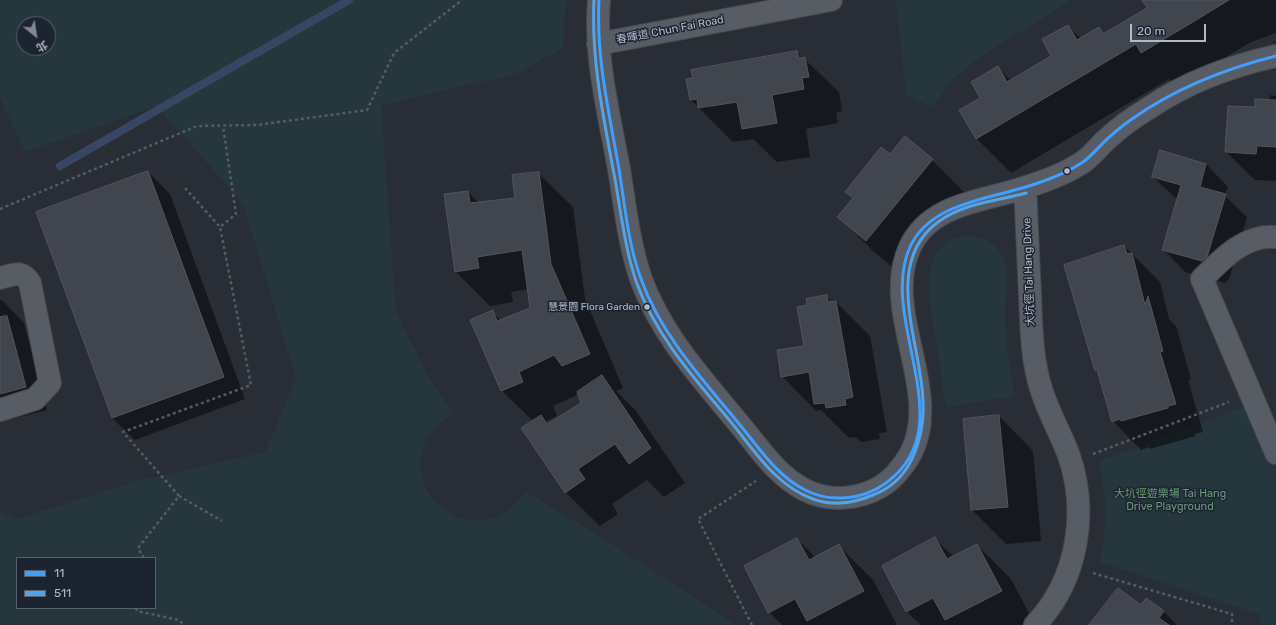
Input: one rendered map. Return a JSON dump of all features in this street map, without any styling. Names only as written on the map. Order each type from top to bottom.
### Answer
[{"type":"street","points":[[599,0],[598,44],[632,248],[640,277],[652,305],[666,331],[693,369],[770,461],[794,484],[820,496],[851,498],[880,488],[900,470],[914,447],[918,435],[920,408],[902,285],[906,257],[912,243],[925,226],[942,213],[963,204],[1025,188],[1054,177],[1081,163],[1122,127],[1173,93],[1226,70],[1276,56]]},
{"type":"street","name":"春暉道 Chun Fai Road","points":[[598,44],[831,0]]},
{"type":"street","name":"大坑徑 Tai Hang Drive","points":[[1025,188],[1031,330],[1035,364],[1040,387],[1068,455],[1077,491],[1078,510],[1075,547],[1071,564],[1054,602],[1035,625]]},
{"type":"street","points":[[1276,237],[1249,240],[1215,266],[1202,279],[1276,453]]},
{"type":"street","points":[[0,278],[21,274],[26,276],[30,283],[50,384],[35,399],[0,410]]},
{"type":"path","points":[[0,209],[197,126],[257,125],[367,110],[394,53],[462,0]]},
{"type":"path","points":[[220,227],[236,214],[223,126]]},
{"type":"path","points":[[185,188],[220,227],[250,385],[123,432],[179,496],[222,522]]},
{"type":"path","points":[[1089,456],[1250,393]]},
{"type":"path","points":[[752,625],[698,519],[759,480]]},
{"type":"path","points":[[143,557],[138,548],[179,496]]},
{"type":"path","points":[[1090,573],[1232,614],[1232,625]]},
{"type":"path","points":[[136,609],[137,611],[179,620],[184,625]]},
{"type":"green space","points":[[0,0],[566,0],[563,48],[516,74],[381,105],[396,312],[431,381],[453,413],[430,435],[421,460],[424,483],[436,502],[455,516],[478,520],[503,513],[526,492],[598,535],[736,625],[0,625],[0,512],[16,519],[137,481],[265,452],[296,378],[243,204],[157,106],[25,152],[0,98]]},
{"type":"green space","points":[[896,0],[1072,0],[978,58],[953,79],[933,107],[906,95]]},
{"type":"green space","points":[[969,235],[985,240],[994,245],[1003,258],[1005,264],[1005,312],[1008,358],[1015,396],[946,407],[931,309],[929,292],[930,276],[933,261],[940,249],[952,240]]},
{"type":"green space","name":"大坑徑遊樂場 Tai Hang Drive Playground","points":[[1247,406],[1276,470],[1276,625],[1259,625],[1262,615],[1100,562],[1104,537],[1105,499],[1099,461]]},
{"type":"building","points":[[1142,0],[1229,0],[1141,53],[1136,44],[976,139],[959,110],[980,98],[971,82],[998,66],[1007,82],[1051,56],[1042,39],[1068,25],[1077,40],[1099,27],[1103,34],[1147,8]]},
{"type":"building","points":[[797,51],[799,58],[805,57],[809,77],[802,78],[804,89],[772,95],[777,123],[742,129],[737,102],[698,108],[697,99],[690,100],[686,79],[693,78],[691,70]]},
{"type":"building","points":[[1255,99],[1276,100],[1276,147],[1257,146],[1256,154],[1225,152],[1228,106],[1255,107]]},
{"type":"building","points":[[905,136],[933,159],[866,241],[837,217],[853,198],[845,192],[881,147],[890,154]]},
{"type":"building","points":[[1160,150],[1206,164],[1200,187],[1226,194],[1207,257],[1202,261],[1162,250],[1181,185],[1152,177]]},
{"type":"building","points":[[148,171],[224,377],[112,418],[36,212]]},
{"type":"building","points":[[539,172],[551,264],[590,354],[562,366],[554,355],[519,372],[523,382],[501,391],[470,320],[493,310],[497,321],[530,308],[522,250],[477,257],[479,268],[455,272],[444,194],[468,191],[470,203],[515,198],[512,175]]},
{"type":"building","points":[[1124,245],[1127,254],[1132,253],[1145,305],[1148,296],[1163,351],[1160,352],[1176,404],[1168,406],[1168,408],[1121,421],[1120,419],[1112,422],[1097,370],[1095,371],[1064,265]]},
{"type":"building","points":[[827,295],[828,302],[836,301],[853,397],[845,399],[846,405],[826,408],[825,403],[814,404],[809,372],[781,377],[777,350],[804,346],[797,307],[807,305],[806,299]]},
{"type":"building","points":[[7,316],[26,387],[0,394],[0,317]]},
{"type":"building","points":[[602,375],[651,448],[629,464],[615,444],[578,469],[585,479],[565,493],[521,428],[541,415],[547,424],[581,403],[577,392]]},
{"type":"building","points":[[999,415],[1008,507],[971,510],[963,419]]},
{"type":"building","points":[[935,537],[947,559],[977,544],[1002,591],[945,620],[933,598],[906,612],[882,566]]},
{"type":"building","points":[[797,538],[809,560],[839,544],[864,591],[807,621],[795,599],[768,613],[744,566]]},
{"type":"building","points":[[1118,588],[1141,605],[1146,598],[1164,611],[1159,618],[1169,625],[1089,625]]},
{"type":"waterway","points":[[60,166],[349,0]]},
{"type":"transit line","name":"511","points":[[594,0],[594,45],[599,90],[626,243],[632,269],[644,301],[654,320],[677,355],[757,455],[788,485],[813,499],[843,503],[866,498],[887,488],[904,473],[912,460],[922,428],[923,402],[921,380],[912,331],[908,282],[911,260],[921,239],[938,222],[958,211],[981,203],[1026,193]]},
{"type":"transit line","name":"11","points":[[599,0],[599,43],[607,106],[619,169],[627,225],[637,266],[649,300],[671,338],[684,356],[769,461],[786,477],[805,490],[825,497],[836,498],[857,496],[877,489],[886,483],[908,459],[918,432],[920,403],[903,307],[903,276],[910,247],[919,232],[931,221],[962,205],[1036,184],[1070,170],[1086,160],[1113,134],[1132,119],[1183,89],[1219,73],[1276,56]]},
{"type":"place","name":"慧景園 Flora Garden","points":[[647,307]]}]
